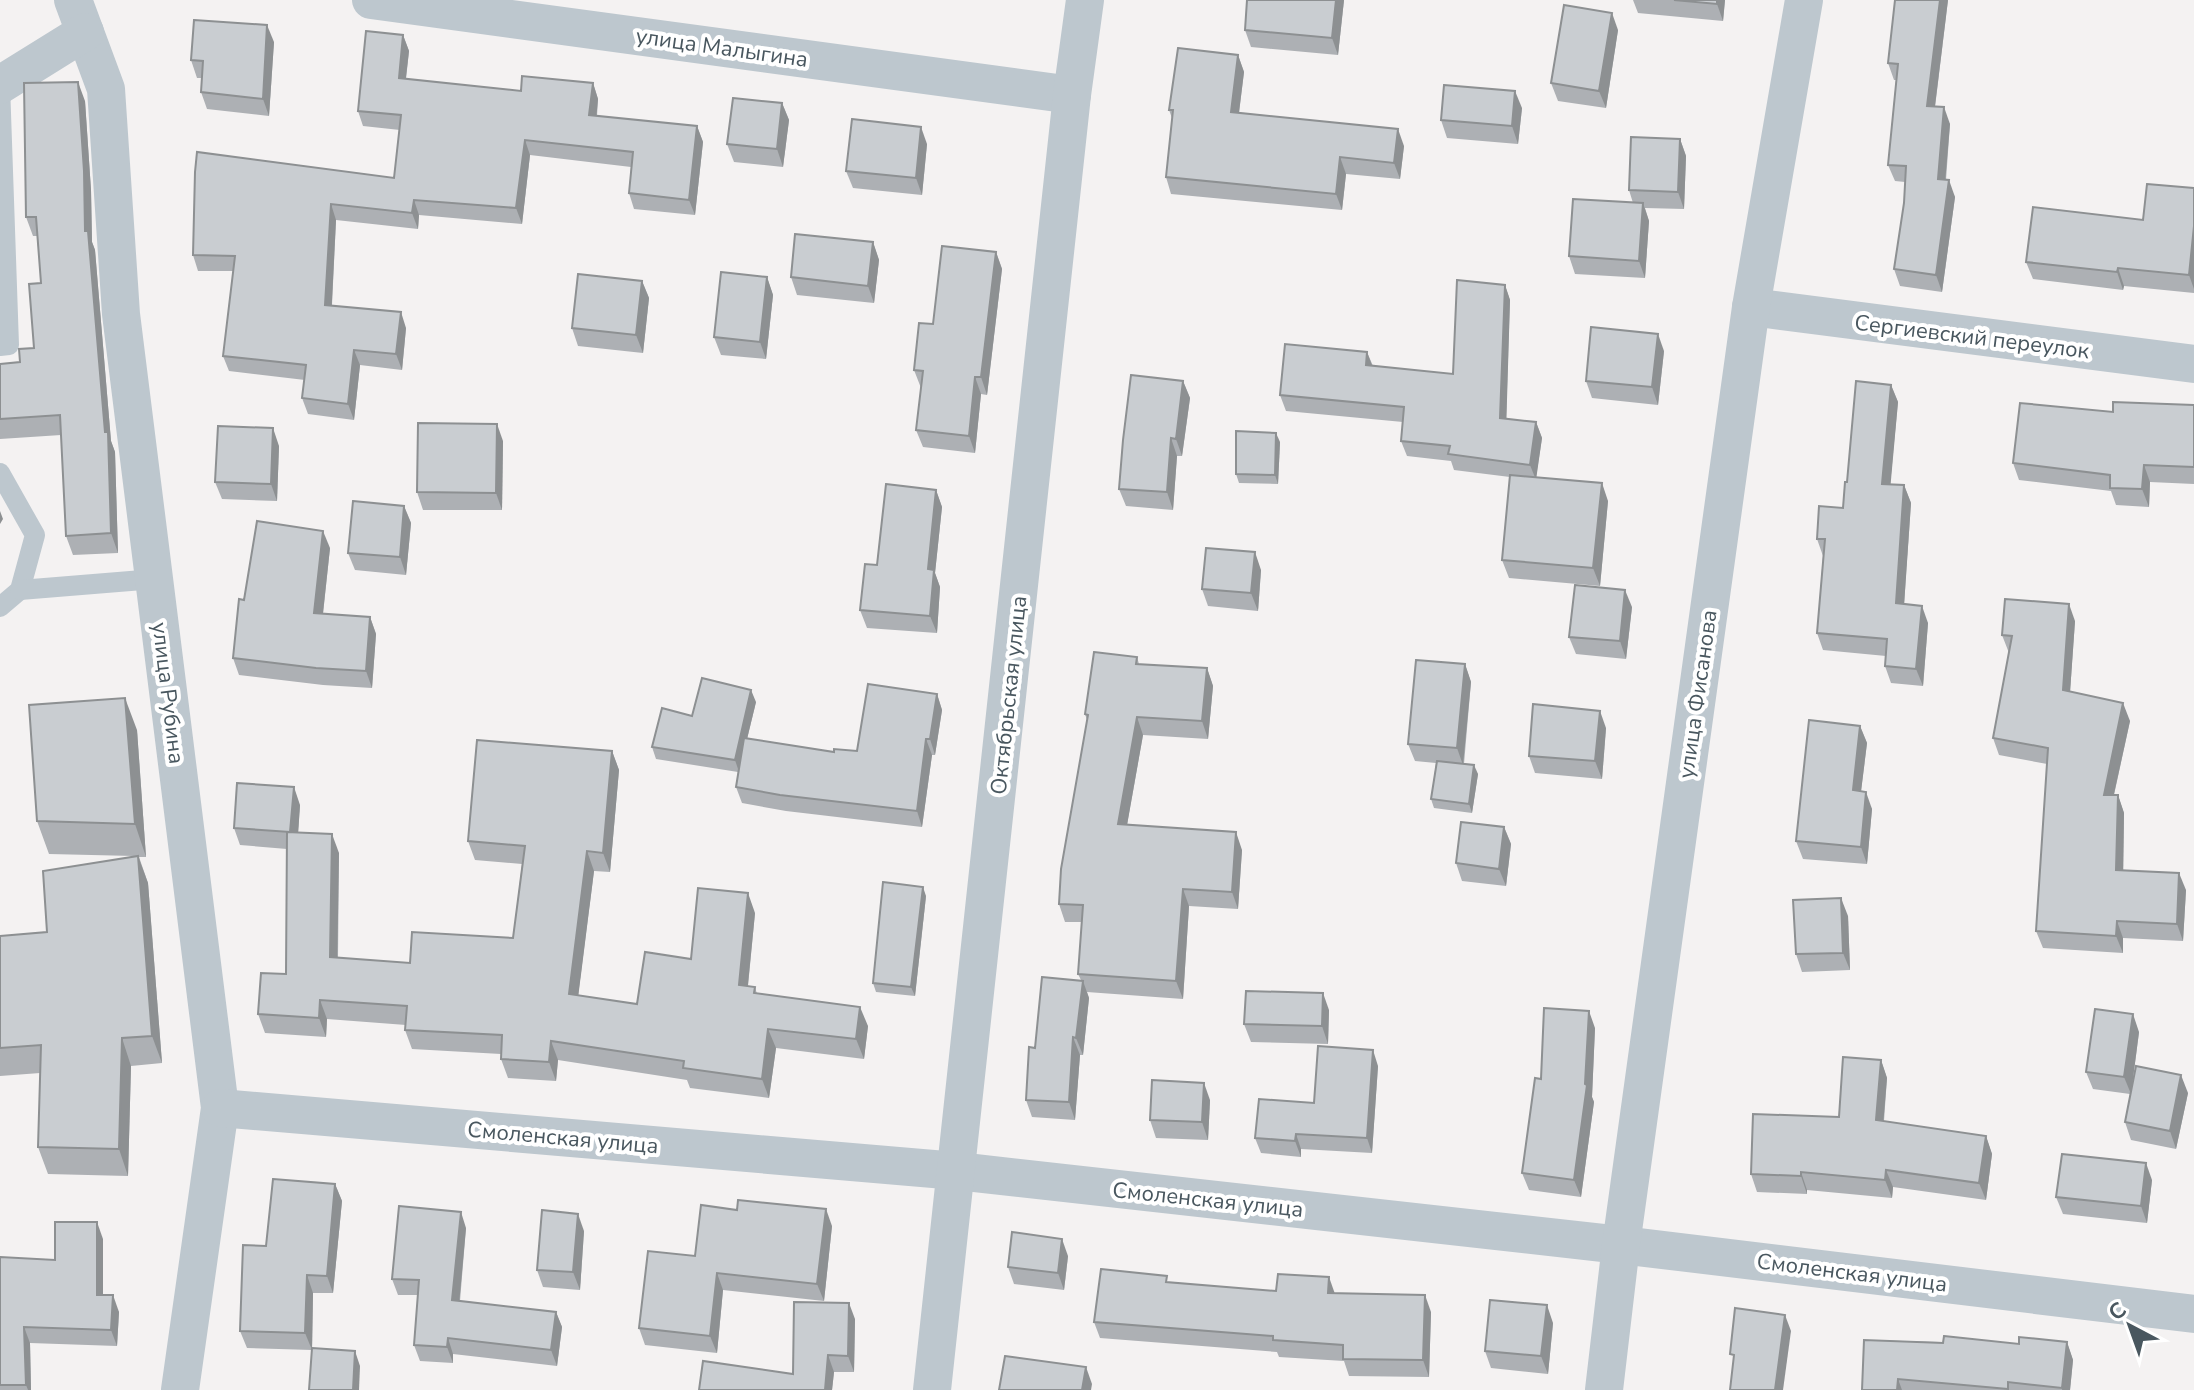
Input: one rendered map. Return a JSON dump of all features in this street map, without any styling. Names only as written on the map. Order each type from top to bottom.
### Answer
[{"type":"street","name":"улица Малыгина","points":[[371,0],[1072,95]]},
{"type":"street","name":"Октябрьская улица","points":[[932,1390],[1072,95],[1085,0]]},
{"type":"street","name":"улица Фисанова","points":[[1604,1390],[1621,1245],[1751,307],[1804,0]]},
{"type":"street","points":[[0,85],[79,16]]},
{"type":"street","name":"улица Рубина","points":[[79,16],[106,89],[121,314],[220,1108],[180,1390]]},
{"type":"street","name":"Сергиевский переулок","points":[[1751,307],[2194,364]]},
{"type":"street","name":"Смоленская улица","points":[[220,1108],[957,1171],[1621,1245],[2194,1314]]},
{"type":"lane","points":[[0,85],[9,345],[0,346]]},
{"type":"lane","points":[[0,473],[35,535],[20,590],[0,607]]},
{"type":"lane","points":[[20,590],[155,579]]},
{"type":"building","points":[[1247,0],[1336,0],[1332,38],[1245,30]]},
{"type":"building","points":[[1674,0],[1717,0],[1717,4]]},
{"type":"building","points":[[1895,0],[1940,0],[1927,106],[1944,107],[1938,179],[1949,180],[1936,275],[1894,269],[1906,166],[1888,165],[1898,64],[1888,63]]},
{"type":"building","points":[[1564,5],[1612,13],[1599,91],[1551,83]]},
{"type":"building","points":[[194,20],[267,25],[263,99],[201,92],[203,61],[191,60]]},
{"type":"building","points":[[366,31],[403,35],[399,78],[521,91],[522,76],[593,83],[589,115],[697,126],[689,200],[629,193],[633,152],[525,140],[516,208],[414,200],[412,213],[331,204],[325,305],[401,312],[396,354],[354,350],[348,404],[302,398],[306,365],[223,356],[235,256],[193,255],[195,172],[197,152],[394,178],[401,115],[358,111]]},
{"type":"building","points":[[1178,48],[1238,55],[1231,112],[1398,129],[1394,163],[1340,157],[1336,194],[1166,177],[1173,110],[1169,110]]},
{"type":"building","points":[[78,82],[85,231],[88,231],[105,432],[108,432],[111,533],[66,536],[60,415],[0,419],[0,364],[20,362],[19,349],[34,348],[29,284],[41,283],[36,217],[26,217],[24,83]]},
{"type":"building","points":[[1444,85],[1515,91],[1512,126],[1441,120]]},
{"type":"building","points":[[733,98],[782,103],[777,149],[727,144]]},
{"type":"building","points":[[852,119],[921,127],[916,178],[846,171]]},
{"type":"building","points":[[1631,137],[1680,139],[1678,192],[1629,190]]},
{"type":"building","points":[[2147,184],[2194,188],[2189,275],[2118,268],[2117,272],[2026,262],[2033,207],[2143,220]]},
{"type":"building","points":[[1573,199],[1643,203],[1639,261],[1569,256]]},
{"type":"building","points":[[795,234],[873,242],[868,286],[791,277]]},
{"type":"building","points":[[942,246],[996,252],[981,377],[975,377],[969,436],[916,430],[923,371],[914,370],[919,323],[933,324]]},
{"type":"building","points":[[721,272],[767,277],[760,342],[714,337]]},
{"type":"building","points":[[578,274],[642,281],[636,335],[572,328]]},
{"type":"building","points":[[1457,280],[1505,285],[1500,418],[1536,422],[1530,465],[1448,454],[1450,446],[1401,441],[1404,407],[1280,395],[1285,344],[1367,352],[1366,365],[1453,374]]},
{"type":"building","points":[[1591,327],[1658,334],[1652,387],[1586,381]]},
{"type":"building","points":[[1131,375],[1183,381],[1176,439],[1171,438],[1167,492],[1119,489]]},
{"type":"building","points":[[1856,381],[1891,385],[1882,484],[1904,485],[1896,603],[1922,606],[1916,669],[1885,666],[1887,639],[1817,633],[1825,539],[1817,539],[1819,506],[1843,508]]},
{"type":"building","points":[[2113,402],[2194,405],[2194,467],[2144,465],[2142,489],[2110,488],[2110,475],[2013,463],[2020,403],[2113,412]]},
{"type":"building","points":[[418,423],[497,424],[496,493],[417,492]]},
{"type":"building","points":[[218,426],[273,428],[271,484],[215,482]]},
{"type":"building","points":[[1236,431],[1276,433],[1275,475],[1236,474]]},
{"type":"building","points":[[1510,475],[1602,483],[1593,568],[1502,560]]},
{"type":"building","points":[[886,484],[936,490],[928,569],[934,570],[930,616],[860,610],[865,564],[877,565]]},
{"type":"building","points":[[353,501],[404,506],[400,557],[348,553]]},
{"type":"building","points":[[257,521],[323,531],[314,613],[370,617],[366,671],[233,658],[239,599],[244,600]]},
{"type":"building","points":[[1206,548],[1255,552],[1251,593],[1202,589]]},
{"type":"building","points":[[1575,585],[1625,590],[1620,641],[1569,637]]},
{"type":"building","points":[[2005,599],[2069,604],[2063,690],[2123,703],[2104,795],[2118,795],[2116,870],[2179,873],[2177,924],[2117,921],[2116,936],[2036,931],[2048,748],[1993,738],[2012,636],[2002,635]]},
{"type":"building","points":[[1094,652],[1137,657],[1136,664],[1207,668],[1202,721],[1137,717],[1118,824],[1236,832],[1232,892],[1183,889],[1176,981],[1078,974],[1083,905],[1059,904],[1061,869],[1088,715],[1085,714]]},
{"type":"building","points":[[1416,660],[1465,664],[1457,748],[1408,744]]},
{"type":"building","points":[[702,678],[751,690],[735,760],[652,747],[662,708],[692,716]]},
{"type":"building","points":[[868,684],[937,694],[930,739],[926,739],[917,811],[736,787],[744,738],[834,752],[834,749],[857,751]]},
{"type":"building","points":[[125,698],[135,824],[37,821],[29,705]]},
{"type":"building","points":[[1533,704],[1600,711],[1595,761],[1529,756]]},
{"type":"building","points":[[1809,720],[1860,726],[1853,790],[1866,792],[1861,847],[1796,841]]},
{"type":"building","points":[[477,740],[612,751],[603,853],[587,851],[569,994],[637,1004],[645,952],[691,959],[698,888],[748,893],[739,985],[755,987],[754,993],[860,1007],[856,1039],[768,1029],[762,1079],[683,1068],[684,1061],[551,1041],[549,1062],[501,1059],[502,1035],[405,1030],[407,1006],[320,1000],[319,1018],[258,1014],[261,973],[286,974],[287,832],[332,834],[330,957],[410,963],[412,932],[513,938],[525,846],[468,841]]},
{"type":"building","points":[[1437,761],[1474,765],[1469,804],[1431,799]]},
{"type":"building","points":[[237,783],[294,787],[290,832],[234,828]]},
{"type":"building","points":[[1461,822],[1504,827],[1499,869],[1456,863]]},
{"type":"building","points":[[138,856],[152,1036],[122,1038],[119,1149],[38,1147],[41,1045],[0,1048],[0,936],[47,932],[43,871]]},
{"type":"building","points":[[883,882],[923,887],[911,987],[873,983]]},
{"type":"building","points":[[1841,898],[1843,953],[1796,954],[1793,900]]},
{"type":"building","points":[[1042,977],[1083,981],[1076,1038],[1073,1037],[1069,1102],[1026,1100],[1029,1047],[1035,1048]]},
{"type":"building","points":[[1246,991],[1323,993],[1322,1026],[1244,1024]]},
{"type":"building","points":[[1544,1008],[1589,1011],[1587,1085],[1574,1180],[1522,1173],[1535,1078],[1541,1079]]},
{"type":"building","points":[[2095,1009],[2133,1014],[2124,1077],[2086,1072]]},
{"type":"building","points":[[1318,1046],[1373,1050],[1367,1138],[1296,1134],[1295,1141],[1255,1138],[1259,1099],[1314,1103]]},
{"type":"building","points":[[1843,1057],[1881,1060],[1876,1120],[1986,1136],[1979,1183],[1886,1170],[1885,1180],[1801,1172],[1801,1176],[1751,1174],[1753,1114],[1839,1117]]},
{"type":"building","points":[[2136,1066],[2181,1075],[2170,1131],[2125,1122]]},
{"type":"building","points":[[1152,1080],[1204,1083],[1202,1122],[1150,1120]]},
{"type":"building","points":[[2062,1154],[2146,1163],[2141,1206],[2056,1197]]},
{"type":"building","points":[[273,1179],[335,1184],[327,1276],[307,1275],[305,1333],[240,1331],[243,1245],[266,1246]]},
{"type":"building","points":[[738,1200],[826,1209],[817,1284],[717,1273],[710,1336],[639,1328],[648,1251],[695,1256],[701,1205],[737,1210]]},
{"type":"building","points":[[399,1206],[461,1212],[452,1300],[556,1312],[551,1350],[448,1338],[447,1347],[414,1345],[419,1280],[392,1279]]},
{"type":"building","points":[[542,1210],[578,1214],[573,1272],[537,1270]]},
{"type":"building","points":[[55,1222],[97,1222],[97,1295],[113,1295],[111,1330],[24,1327],[26,1385],[0,1385],[0,1257],[55,1260]]},
{"type":"building","points":[[1012,1232],[1062,1239],[1058,1273],[1008,1267]]},
{"type":"building","points":[[1101,1269],[1167,1276],[1166,1282],[1276,1291],[1278,1274],[1329,1277],[1328,1293],[1425,1295],[1423,1360],[1343,1359],[1343,1345],[1273,1340],[1273,1336],[1094,1322]]},
{"type":"building","points":[[1490,1300],[1547,1305],[1541,1356],[1485,1351]]},
{"type":"building","points":[[794,1302],[849,1303],[848,1356],[828,1355],[825,1390],[699,1390],[703,1361],[793,1374]]},
{"type":"building","points":[[1735,1308],[1785,1315],[1775,1390],[1730,1390]]},
{"type":"building","points":[[1944,1336],[2019,1344],[2019,1337],[2067,1342],[2062,1388],[2008,1382],[2008,1389],[1898,1379],[1897,1390],[1862,1390],[1864,1340],[1943,1343]]},
{"type":"building","points":[[312,1348],[355,1351],[353,1390],[309,1390]]},
{"type":"building","points":[[1005,1356],[1086,1367],[1082,1390],[999,1390]]}]
